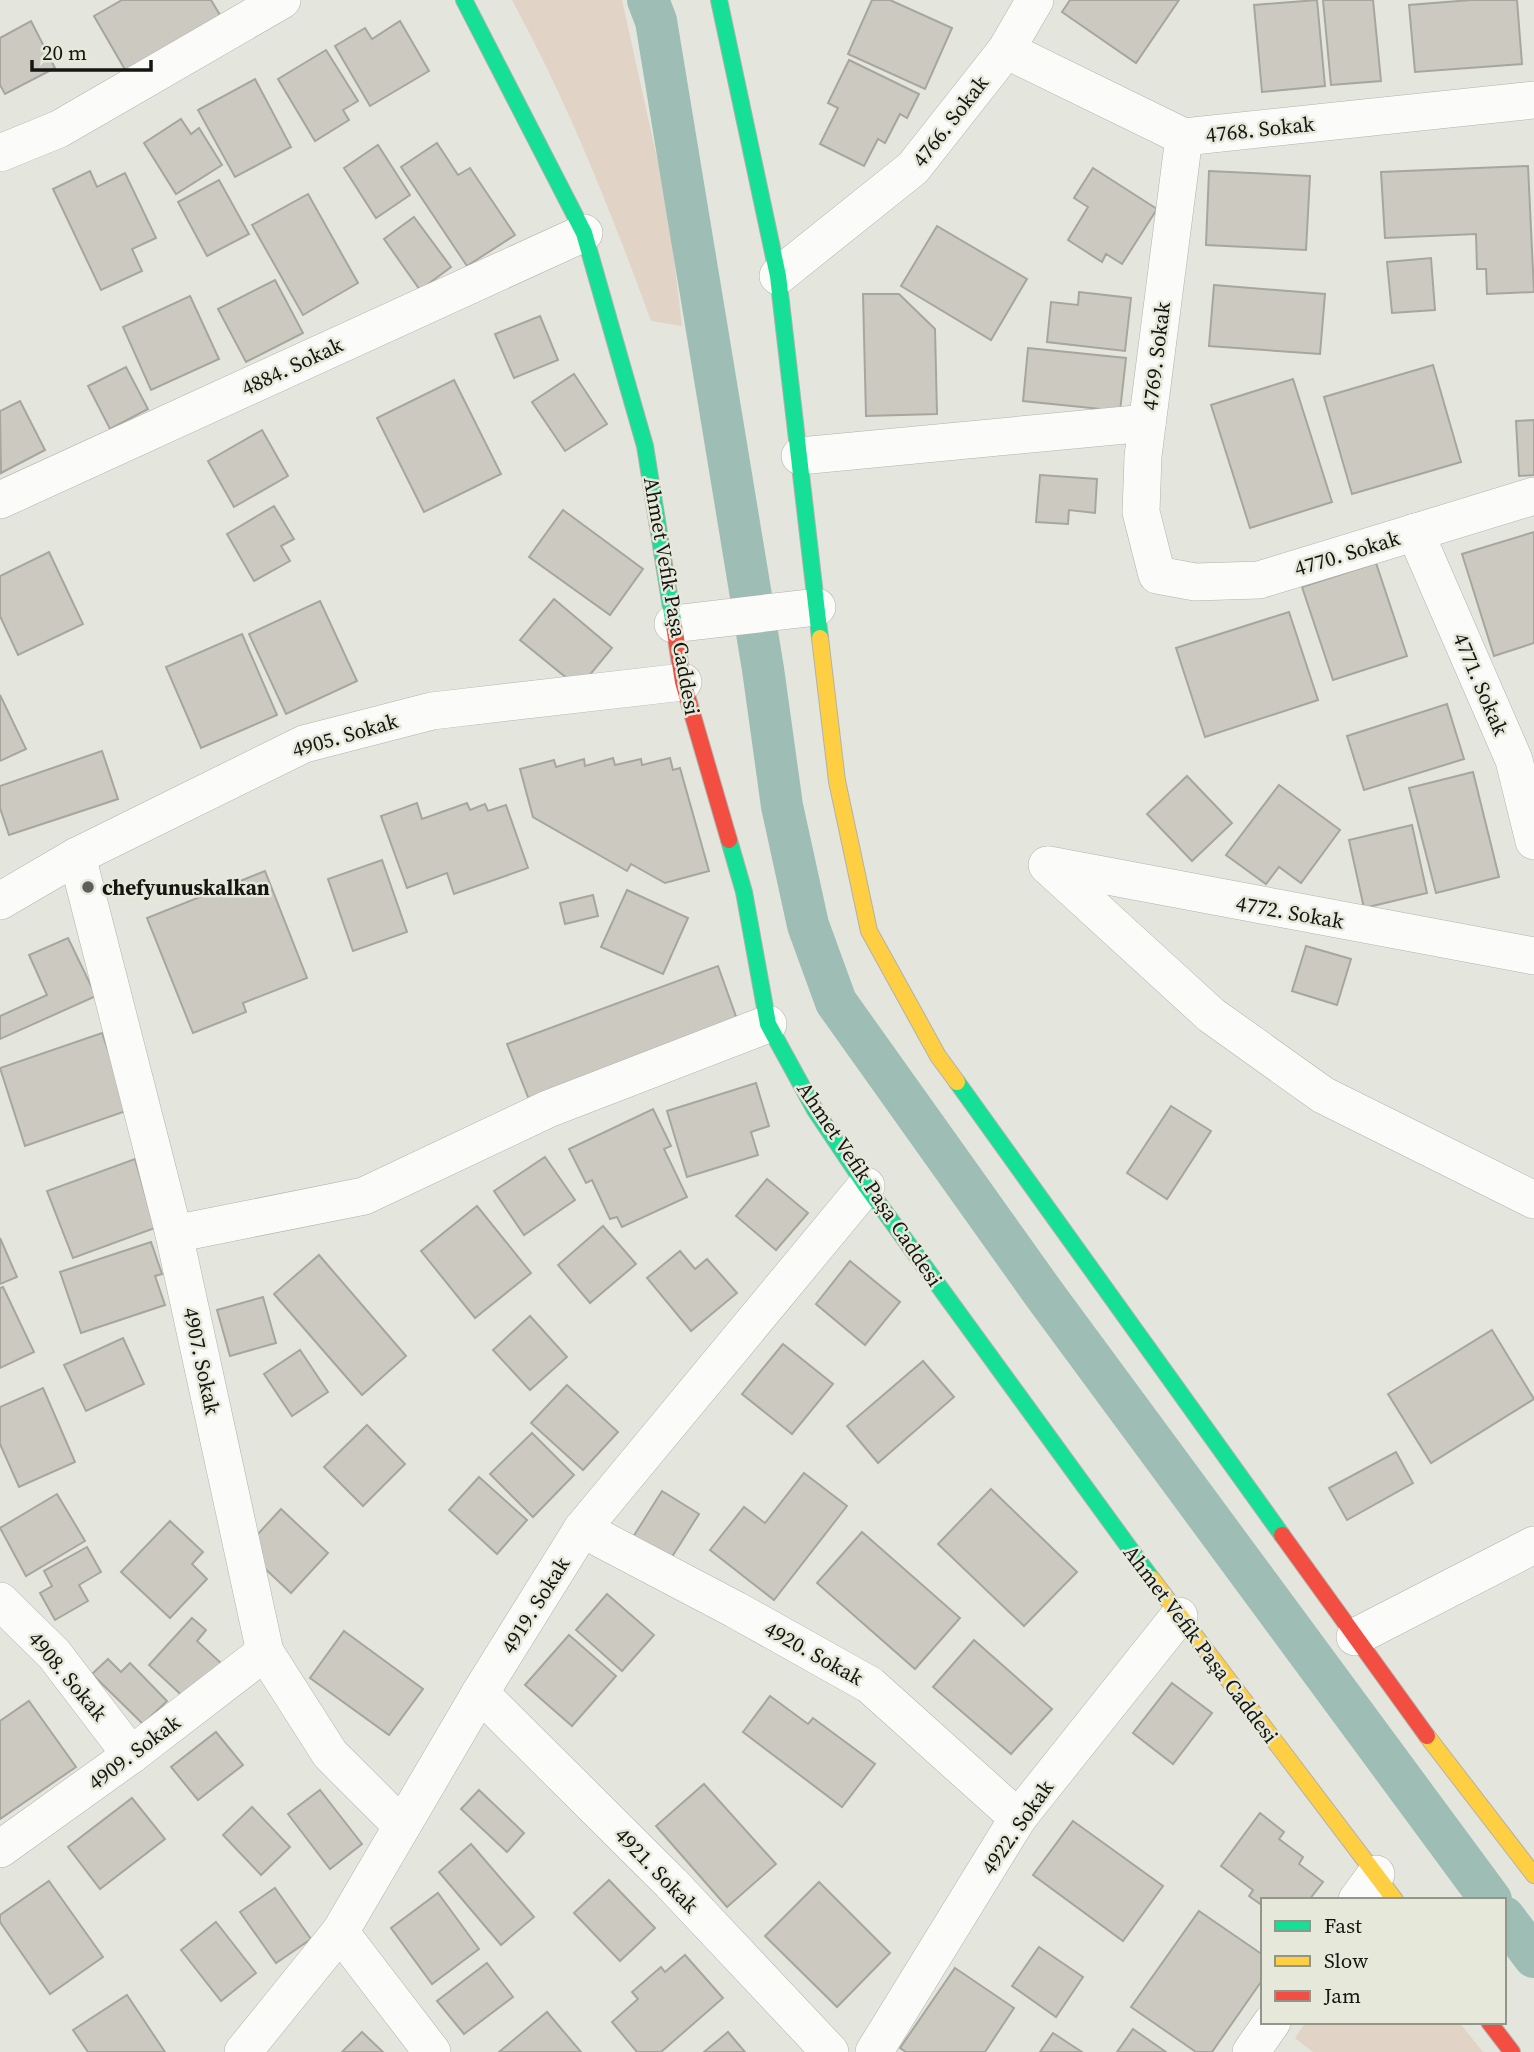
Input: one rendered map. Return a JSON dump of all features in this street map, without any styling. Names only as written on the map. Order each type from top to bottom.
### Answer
[{"type":"street","points":[[0,153],[59,129],[282,0]]},
{"type":"street","name":"Ahmet Vefik Paşa Caddesi","points":[[464,0],[584,233],[645,446],[683,682],[744,892],[768,1024],[816,1110],[866,1186],[1376,1891]]},
{"type":"street","points":[[719,0],[778,276],[837,781],[869,931],[938,1056],[1355,1637],[1534,1875]]},
{"type":"street","name":"4766. Sokak","points":[[778,276],[914,169],[1006,50],[1035,0]]},
{"type":"street","name":"4768. Sokak","points":[[1006,50],[1184,137],[1534,100]]},
{"type":"street","name":"4769. Sokak","points":[[1157,575],[1141,512],[1147,424],[1184,137]]},
{"type":"street","name":"4884. Sokak","points":[[0,500],[584,233]]},
{"type":"street","points":[[800,456],[1147,424]]},
{"type":"street","name":"4770. Sokak","points":[[1157,575],[1195,582],[1259,580],[1534,496]]},
{"type":"street","name":"4771. Sokak","points":[[1415,532],[1514,760],[1534,841]]},
{"type":"street","points":[[673,624],[817,607]]},
{"type":"street","name":"4905. Sokak","points":[[3,891],[304,744],[432,711],[683,682]]},
{"type":"street","name":"4907. Sokak","points":[[77,856],[174,1234],[265,1652],[330,1754],[402,1826]]},
{"type":"street","name":"4772. Sokak","points":[[1531,946],[1048,865],[1211,1015],[1323,1095],[1534,1200]]},
{"type":"street","points":[[174,1234],[364,1196],[548,1109],[768,1024]]},
{"type":"street","name":"4919. Sokak","points":[[243,2052],[340,1932],[480,1693],[582,1530],[866,1186]]},
{"type":"street","name":"4920. Sokak","points":[[582,1530],[736,1610],[870,1685],[1018,1818]]},
{"type":"street","points":[[1355,1637],[1534,1545]]},
{"type":"street","name":"4908. Sokak","points":[[0,1601],[54,1654],[131,1755]]},
{"type":"street","name":"4922. Sokak","points":[[874,2052],[1018,1818],[1179,1616]]},
{"type":"street","name":"4909. Sokak","points":[[0,1849],[131,1755],[265,1652]]},
{"type":"street","name":"4921. Sokak","points":[[480,1693],[671,1883],[830,2052]]},
{"type":"street","points":[[340,1932],[432,2052]]},
{"type":"street","points":[[1491,2024],[1512,2052]]},
{"type":"shaded area","points":[[512,0],[622,0],[668,208],[682,326],[651,321],[588,158],[552,78]]},
{"type":"shaded area","points":[[1305,2024],[1461,2024],[1483,2052],[1313,2052],[1295,2038]]},
{"type":"building","points":[[122,0],[211,0],[226,25],[131,80],[94,16]]},
{"type":"building","points":[[872,0],[890,0],[952,28],[925,89],[848,54]]},
{"type":"building","points":[[1070,0],[1179,0],[1136,63],[1062,12]]},
{"type":"building","points":[[1317,0],[1325,86],[1262,92],[1254,5]]},
{"type":"building","points":[[1323,0],[1373,0],[1381,81],[1331,85]]},
{"type":"building","points":[[1471,0],[1517,0],[1522,64],[1415,72],[1409,5]]},
{"type":"building","points":[[31,21],[55,68],[5,94],[0,85],[0,38]]},
{"type":"building","points":[[400,21],[429,71],[370,106],[335,46],[365,28],[372,39]]},
{"type":"building","points":[[326,50],[358,101],[343,110],[349,120],[315,141],[278,79]]},
{"type":"building","points":[[849,60],[919,94],[907,118],[900,114],[885,143],[878,139],[864,166],[820,144],[838,108],[828,103]]},
{"type":"building","points":[[255,79],[291,147],[235,177],[198,110]]},
{"type":"building","points":[[181,119],[191,134],[199,128],[222,165],[176,194],[144,143]]},
{"type":"building","points":[[437,143],[458,175],[470,168],[515,235],[467,266],[401,167]]},
{"type":"building","points":[[378,145],[410,195],[376,218],[344,168]]},
{"type":"building","points":[[1528,166],[1534,292],[1487,294],[1486,269],[1477,269],[1476,234],[1385,238],[1381,172]]},
{"type":"building","points":[[1093,168],[1157,209],[1122,264],[1106,254],[1102,262],[1068,240],[1088,207],[1074,198]]},
{"type":"building","points":[[90,171],[97,187],[125,173],[156,238],[132,249],[142,271],[101,290],[53,189]]},
{"type":"building","points":[[1209,171],[1310,176],[1306,250],[1206,245]]},
{"type":"building","points":[[219,180],[249,234],[207,256],[178,202]]},
{"type":"building","points":[[308,194],[358,283],[303,315],[252,225]]},
{"type":"building","points":[[414,217],[451,267],[420,290],[384,239]]},
{"type":"building","points":[[937,226],[1027,279],[991,340],[901,286]]},
{"type":"building","points":[[1431,258],[1435,310],[1392,313],[1387,262]]},
{"type":"building","points":[[275,280],[303,333],[246,362],[218,309]]},
{"type":"building","points":[[1214,285],[1325,294],[1320,354],[1209,346]]},
{"type":"building","points":[[1079,292],[1131,298],[1125,351],[1047,342],[1051,302],[1078,305]]},
{"type":"building","points":[[863,294],[899,294],[935,329],[937,414],[866,416]]},
{"type":"building","points":[[190,296],[219,359],[151,390],[123,327]]},
{"type":"building","points":[[540,316],[558,360],[514,378],[495,334]]},
{"type":"building","points":[[1028,348],[1126,358],[1120,411],[1023,401]]},
{"type":"building","points":[[1433,365],[1461,462],[1352,494],[1324,397]]},
{"type":"building","points":[[126,367],[148,409],[110,429],[88,386]]},
{"type":"building","points":[[574,374],[607,424],[565,451],[532,402]]},
{"type":"building","points":[[1293,379],[1332,502],[1250,528],[1211,405]]},
{"type":"building","points":[[454,380],[501,474],[424,512],[377,418]]},
{"type":"building","points":[[20,401],[45,450],[1,473],[0,411]]},
{"type":"building","points":[[1534,420],[1534,475],[1519,476],[1516,421]]},
{"type":"building","points":[[262,430],[288,476],[234,507],[208,461]]},
{"type":"building","points":[[1040,475],[1097,479],[1095,513],[1069,510],[1068,524],[1036,522]]},
{"type":"building","points":[[274,506],[294,539],[281,546],[290,561],[254,581],[227,534]]},
{"type":"building","points":[[563,510],[643,569],[610,615],[529,557]]},
{"type":"building","points":[[1534,532],[1534,643],[1494,656],[1462,554]]},
{"type":"building","points":[[49,552],[83,624],[18,655],[0,616],[0,576]]},
{"type":"building","points":[[1376,563],[1407,656],[1333,680],[1302,587]]},
{"type":"building","points":[[554,599],[612,648],[579,688],[520,640]]},
{"type":"building","points":[[320,601],[357,681],[286,714],[249,634]]},
{"type":"building","points":[[1289,612],[1318,700],[1205,737],[1176,648]]},
{"type":"building","points":[[242,634],[277,715],[201,748],[166,667]]},
{"type":"building","points":[[0,695],[26,749],[0,761]]},
{"type":"building","points":[[1447,704],[1464,759],[1364,790],[1347,736]]},
{"type":"building","points":[[102,751],[118,799],[9,835],[0,808],[0,786]]},
{"type":"building","points":[[613,758],[615,765],[641,759],[642,765],[670,758],[673,770],[680,768],[709,871],[665,883],[631,864],[627,871],[533,817],[520,769],[554,760],[556,767],[584,759],[585,766]]},
{"type":"building","points":[[1473,772],[1499,877],[1436,893],[1409,788]]},
{"type":"building","points":[[1187,776],[1232,823],[1192,861],[1147,814]]},
{"type":"building","points":[[1279,785],[1340,830],[1301,883],[1279,867],[1266,884],[1226,855]]},
{"type":"building","points":[[417,803],[422,819],[467,803],[470,810],[485,804],[488,811],[506,805],[528,868],[454,894],[447,873],[407,888],[381,816]]},
{"type":"building","points":[[1412,825],[1427,893],[1364,908],[1349,840]]},
{"type":"building","points":[[382,860],[407,932],[353,951],[328,879]]},
{"type":"building","points":[[265,871],[307,978],[243,1003],[246,1012],[193,1033],[147,918]]},
{"type":"building","points":[[627,890],[688,918],[663,974],[601,947]]},
{"type":"building","points":[[593,895],[598,916],[565,924],[560,903]]},
{"type":"building","points":[[68,938],[96,996],[0,1039],[0,1016],[47,995],[29,955]]},
{"type":"building","points":[[1306,946],[1351,959],[1337,1005],[1292,991]]},
{"type":"building","points":[[718,966],[739,1025],[530,1102],[507,1044]]},
{"type":"building","points":[[102,1033],[129,1110],[25,1146],[0,1068]]},
{"type":"building","points":[[756,1083],[769,1126],[751,1132],[758,1155],[687,1177],[667,1111]]},
{"type":"building","points":[[1171,1106],[1211,1131],[1167,1199],[1127,1173]]},
{"type":"building","points":[[653,1109],[671,1146],[664,1149],[687,1197],[622,1227],[617,1217],[610,1219],[592,1180],[586,1183],[569,1149]]},
{"type":"building","points":[[545,1157],[575,1200],[524,1235],[494,1191]]},
{"type":"building","points":[[135,1159],[155,1228],[73,1258],[47,1191]]},
{"type":"building","points":[[767,1179],[808,1213],[776,1250],[736,1216]]},
{"type":"building","points":[[477,1206],[531,1273],[475,1318],[421,1251]]},
{"type":"building","points":[[603,1226],[636,1264],[590,1303],[558,1265]]},
{"type":"building","points":[[0,1238],[17,1277],[0,1284]]},
{"type":"building","points":[[151,1242],[162,1274],[155,1276],[165,1305],[81,1333],[60,1272]]},
{"type":"building","points":[[680,1251],[695,1269],[707,1259],[737,1293],[691,1331],[647,1278]]},
{"type":"building","points":[[319,1255],[406,1356],[362,1395],[274,1294]]},
{"type":"building","points":[[850,1261],[900,1302],[865,1345],[816,1304]]},
{"type":"building","points":[[3,1287],[34,1352],[0,1368],[0,1288]]},
{"type":"building","points":[[263,1297],[276,1343],[230,1356],[217,1310]]},
{"type":"building","points":[[530,1316],[567,1357],[530,1390],[493,1350]]},
{"type":"building","points":[[1492,1330],[1534,1399],[1431,1463],[1388,1394]]},
{"type":"building","points":[[123,1338],[144,1384],[86,1411],[64,1365]]},
{"type":"building","points":[[783,1344],[833,1384],[792,1434],[742,1394]]},
{"type":"building","points":[[300,1350],[328,1392],[292,1416],[264,1374]]},
{"type":"building","points":[[923,1361],[954,1397],[878,1463],[847,1426]]},
{"type":"building","points":[[567,1385],[618,1432],[583,1470],[531,1423]]},
{"type":"building","points":[[43,1388],[75,1462],[19,1487],[0,1444],[0,1407]]},
{"type":"building","points":[[367,1425],[405,1464],[363,1506],[324,1467]]},
{"type":"building","points":[[532,1433],[574,1475],[533,1517],[490,1474]]},
{"type":"building","points":[[1396,1452],[1413,1483],[1347,1520],[1329,1488]]},
{"type":"building","points":[[804,1473],[847,1506],[774,1600],[710,1550],[744,1507],[765,1523]]},
{"type":"building","points":[[479,1477],[527,1520],[497,1554],[449,1510]]},
{"type":"building","points":[[991,1489],[1077,1572],[1024,1626],[938,1544]]},
{"type":"building","points":[[662,1491],[699,1514],[665,1568],[628,1545]]},
{"type":"building","points":[[57,1494],[85,1541],[26,1576],[0,1528]]},
{"type":"building","points":[[281,1509],[328,1553],[291,1593],[244,1549]]},
{"type":"building","points":[[170,1521],[203,1552],[192,1564],[207,1579],[170,1618],[121,1572]]},
{"type":"building","points":[[862,1532],[960,1618],[915,1669],[817,1583]]},
{"type":"building","points":[[87,1547],[101,1572],[79,1585],[88,1601],[55,1620],[40,1593],[52,1586],[44,1571]]},
{"type":"building","points":[[607,1594],[654,1635],[622,1671],[576,1630]]},
{"type":"building","points":[[192,1618],[206,1630],[197,1641],[223,1665],[189,1702],[149,1665]]},
{"type":"building","points":[[344,1631],[423,1689],[389,1735],[310,1678]]},
{"type":"building","points":[[569,1635],[616,1676],[572,1726],[525,1685]]},
{"type":"building","points":[[974,1640],[1052,1709],[1011,1754],[933,1687]]},
{"type":"building","points":[[108,1659],[121,1672],[130,1663],[167,1701],[143,1724],[92,1674]]},
{"type":"building","points":[[1172,1683],[1212,1713],[1173,1764],[1133,1733]]},
{"type":"building","points":[[770,1696],[808,1724],[813,1718],[875,1764],[842,1807],[743,1732]]},
{"type":"building","points":[[29,1701],[76,1767],[0,1819],[0,1721]]},
{"type":"building","points":[[216,1732],[243,1765],[198,1800],[171,1767]]},
{"type":"building","points":[[704,1784],[776,1864],[727,1907],[656,1826]]},
{"type":"building","points":[[320,1790],[362,1844],[330,1869],[288,1814]]},
{"type":"building","points":[[479,1790],[524,1833],[507,1852],[461,1809]]},
{"type":"building","points":[[132,1798],[165,1839],[100,1889],[68,1847]]},
{"type":"building","points":[[252,1807],[290,1847],[261,1875],[223,1835]]},
{"type":"building","points":[[1260,1813],[1284,1832],[1279,1839],[1303,1857],[1299,1864],[1323,1882],[1311,1898],[1261,1898],[1261,1905],[1249,1896],[1253,1890],[1221,1866]]},
{"type":"building","points":[[1073,1821],[1163,1886],[1123,1941],[1033,1875]]},
{"type":"building","points":[[471,1844],[534,1917],[501,1945],[439,1872]]},
{"type":"building","points":[[609,1880],[655,1928],[620,1961],[574,1913]]},
{"type":"building","points":[[49,1881],[103,1957],[50,1994],[0,1922],[0,1915]]},
{"type":"building","points":[[819,1882],[890,1953],[837,2007],[765,1936]]},
{"type":"building","points":[[275,1888],[311,1939],[276,1963],[240,1912]]},
{"type":"building","points":[[438,1893],[479,1949],[432,1984],[391,1928]]},
{"type":"building","points":[[1199,1911],[1261,1954],[1261,1982],[1212,2052],[1196,2052],[1131,2007]]},
{"type":"building","points":[[216,1922],[256,1973],[221,2001],[181,1950]]},
{"type":"building","points":[[1039,1947],[1083,1977],[1056,2017],[1012,1986]]},
{"type":"building","points":[[685,1955],[723,1998],[661,2052],[637,2052],[612,2022],[638,1999],[632,1992],[661,1967],[665,1972]]},
{"type":"building","points":[[487,1963],[513,1997],[464,2034],[437,2001]]},
{"type":"building","points":[[955,1968],[1014,2008],[985,2052],[906,2052],[900,2048]]},
{"type":"building","points":[[127,1995],[165,2052],[88,2052],[73,2030]]},
{"type":"building","points":[[547,2012],[581,2052],[499,2052]]},
{"type":"building","points":[[1133,2029],[1166,2052],[1117,2052]]},
{"type":"building","points":[[362,2032],[383,2052],[342,2052]]},
{"type":"building","points":[[728,2032],[745,2052],[704,2052]]},
{"type":"building","points":[[1053,2033],[1082,2052],[1040,2052]]},
{"type":"waterway","points":[[648,0],[656,21],[763,669],[782,806],[808,925],[836,1002],[1044,1294],[1490,1898]]},
{"type":"waterway","points":[[1506,1920],[1534,1957]]},
{"type":"traffic: fast","points":[[464,0],[584,233],[645,446],[674,626]]},
{"type":"traffic: fast","points":[[719,0],[778,276],[820,638]]},
{"type":"traffic: fast","points":[[729,840],[744,892],[768,1024],[815,1110],[866,1186],[1152,1579]]},
{"type":"traffic: fast","points":[[957,1082],[1282,1535]]},
{"type":"traffic: slow","points":[[820,638],[837,781],[869,931],[938,1056],[957,1082]]},
{"type":"traffic: slow","points":[[1152,1579],[1393,1898]]},
{"type":"traffic: slow","points":[[1427,1736],[1534,1875]]},
{"type":"traffic: jam","points":[[674,626],[683,682],[729,840]]},
{"type":"traffic: jam","points":[[1282,1535],[1427,1736]]},
{"type":"traffic: jam","points":[[1491,2024],[1512,2052]]},
{"type":"place","name":"chefyunuskalkan","points":[[88,887]]}]
